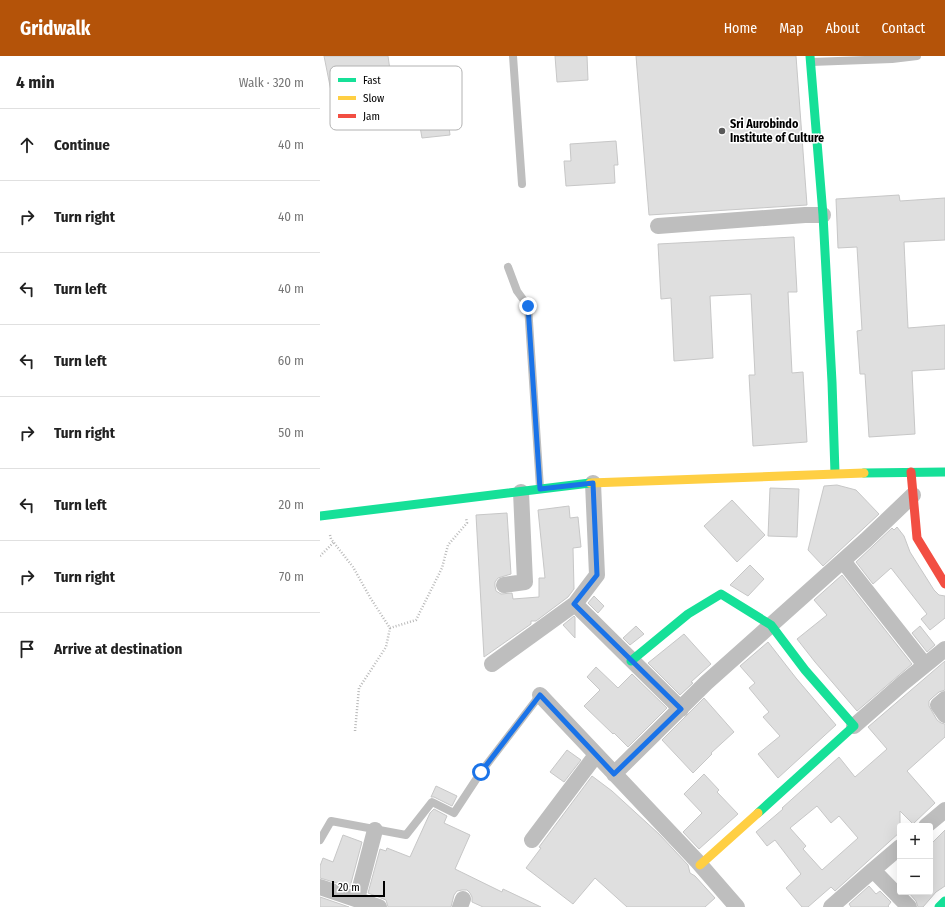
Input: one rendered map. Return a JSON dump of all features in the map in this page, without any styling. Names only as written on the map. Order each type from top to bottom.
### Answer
[{"type":"street","points":[[811,59],[823,215],[832,382],[835,473]]},
{"type":"street","points":[[658,226],[823,215]]},
{"type":"street","points":[[911,472],[917,538],[945,584]]},
{"type":"street","points":[[323,515],[593,483],[835,473],[945,472]]},
{"type":"street","points":[[492,664],[574,604],[597,575],[593,483]]},
{"type":"street","points":[[504,585],[525,582],[521,492]]},
{"type":"street","points":[[614,774],[706,683],[843,561],[913,495]]},
{"type":"street","points":[[843,561],[925,665]]},
{"type":"street","points":[[631,661],[688,614],[721,594],[771,625],[805,670],[854,726]]},
{"type":"street","points":[[574,604],[681,709]]},
{"type":"street","points":[[700,865],[854,726],[945,649]]},
{"type":"street","points":[[540,695],[700,865],[737,907]]},
{"type":"street","points":[[945,699],[938,705],[945,715]]},
{"type":"street","points":[[532,840],[596,755]]},
{"type":"street","points":[[930,823],[945,810]]},
{"type":"street","points":[[357,899],[375,830]]},
{"type":"street","points":[[831,907],[897,850]]},
{"type":"street","points":[[873,870],[909,907]]},
{"type":"street","points":[[320,887],[379,907]]},
{"type":"street","points":[[939,907],[945,901]]},
{"type":"lane","points":[[513,56],[522,184]]},
{"type":"lane","points":[[811,59],[917,56]]},
{"type":"lane","points":[[508,266],[517,291],[528,306],[540,489]]},
{"type":"lane","points":[[320,840],[331,821],[406,836],[432,802],[454,813],[481,772],[540,695]]},
{"type":"path","points":[[390,628],[416,620],[442,568],[448,545],[467,523],[465,498]]},
{"type":"path","points":[[323,515],[331,539],[353,567],[371,600],[390,628],[386,648],[359,688],[355,731]]},
{"type":"path","points":[[320,556],[334,542]]},
{"type":"building","points":[[324,56],[388,56],[389,66],[330,66],[330,86]]},
{"type":"building","points":[[555,56],[587,56],[588,80],[557,82]]},
{"type":"building","name":"Sri Aurobindo Institute of Culture","points":[[636,56],[796,56],[807,205],[649,215]]},
{"type":"building","points":[[421,130],[449,130],[450,135],[422,138]]},
{"type":"building","points":[[616,141],[618,165],[614,165],[615,183],[566,186],[564,161],[571,161],[570,144]]},
{"type":"building","points":[[899,195],[900,201],[945,198],[945,240],[904,242],[908,328],[945,325],[945,369],[912,371],[915,434],[869,437],[865,374],[860,374],[857,331],[862,330],[857,247],[838,248],[836,199]]},
{"type":"building","points":[[794,237],[797,292],[788,292],[792,373],[803,372],[807,442],[753,446],[749,375],[755,375],[751,294],[710,296],[713,358],[674,361],[671,298],[661,299],[658,244]]},
{"type":"building","points":[[837,485],[856,490],[879,514],[823,566],[808,550],[824,486]]},
{"type":"building","points":[[770,488],[799,489],[797,537],[768,536]]},
{"type":"building","points":[[732,500],[765,535],[737,562],[704,526]]},
{"type":"building","points":[[569,506],[570,518],[578,517],[581,547],[573,548],[574,589],[568,597],[536,621],[531,621],[531,624],[484,657],[476,515],[507,513],[511,574],[498,578],[495,582],[496,591],[501,594],[512,593],[513,599],[539,597],[539,578],[545,578],[538,510]]},
{"type":"building","points":[[897,527],[904,536],[910,552],[934,590],[939,595],[945,596],[945,618],[930,630],[921,619],[927,614],[891,568],[873,584],[856,562],[892,528],[894,530]]},
{"type":"building","points":[[750,565],[764,579],[748,596],[730,585]]},
{"type":"building","points":[[842,575],[912,664],[857,711],[797,639],[827,615],[814,600]]},
{"type":"building","points":[[594,596],[604,606],[598,613],[588,603]]},
{"type":"building","points":[[574,616],[575,617],[575,638],[563,625]]},
{"type":"building","points":[[636,626],[644,634],[630,645],[623,638]]},
{"type":"building","points":[[920,626],[935,645],[927,652],[912,633]]},
{"type":"building","points":[[684,634],[711,664],[691,682],[693,683],[680,695],[648,663]]},
{"type":"building","points":[[768,642],[836,725],[778,778],[758,754],[780,736],[763,717],[769,712],[749,688],[755,683],[740,666]]},
{"type":"building","points":[[945,661],[945,690],[939,692],[929,701],[929,706],[937,720],[945,724],[945,737],[907,771],[935,803],[914,823],[912,823],[900,811],[900,823],[897,823],[897,835],[835,891],[831,887],[808,907],[802,907],[786,888],[801,874],[775,840],[767,846],[756,832],[839,757],[855,777],[887,749],[868,727]],"holes":[[[817,806],[831,823],[839,816],[858,838],[822,870],[803,849],[806,846],[790,828]]]},
{"type":"building","points":[[596,667],[618,688],[632,674],[667,708],[628,747],[584,706],[600,690],[587,677]]},
{"type":"building","points":[[704,698],[734,732],[711,753],[712,754],[693,773],[662,740]]},
{"type":"building","points":[[567,750],[581,760],[564,782],[550,772]]},
{"type":"building","points":[[704,774],[719,790],[717,792],[738,814],[699,849],[683,832],[702,813],[684,794]]},
{"type":"building","points":[[592,776],[612,791],[659,834],[688,865],[690,873],[695,876],[715,898],[705,907],[627,907],[595,878],[573,904],[526,868],[541,848],[539,847]]},
{"type":"building","points":[[436,786],[457,796],[452,806],[431,797]]},
{"type":"building","points":[[434,809],[447,816],[444,823],[470,835],[455,869],[502,892],[503,889],[541,907],[483,907],[472,902],[472,897],[467,890],[462,890],[457,891],[454,895],[451,907],[388,907],[386,900],[368,893],[380,849],[386,851],[387,848],[410,857],[430,813]]},
{"type":"building","points":[[945,830],[945,886],[936,892],[923,907],[918,907],[916,901],[911,895],[933,895],[933,842]]},
{"type":"building","points":[[343,835],[362,842],[350,887],[320,878],[320,866],[323,858],[333,862]]},
{"type":"building","points":[[869,886],[876,894],[880,891],[891,902],[888,906],[889,907],[851,907],[849,904]]},
{"type":"building","points":[[320,897],[349,907],[320,907]]},
{"type":"traffic: fast","points":[[810,56],[823,215],[832,382],[835,473]]},
{"type":"traffic: fast","points":[[864,473],[945,472]]},
{"type":"traffic: fast","points":[[320,516],[590,483]]},
{"type":"traffic: fast","points":[[631,661],[688,614],[721,594],[771,625],[805,670],[854,726],[758,813]]},
{"type":"traffic: fast","points":[[939,907],[945,901]]},
{"type":"traffic: slow","points":[[590,483],[864,473]]},
{"type":"traffic: slow","points":[[700,865],[758,813]]},
{"type":"traffic: jam","points":[[911,472],[917,538],[945,584]]},
{"type":"place","name":"Sri Aurobindo Institute of Culture","points":[[722,131]]},
{"type":"route","points":[[481,772],[540,695],[614,774],[681,709],[574,604],[597,575],[593,483],[540,489],[528,306]]}]
